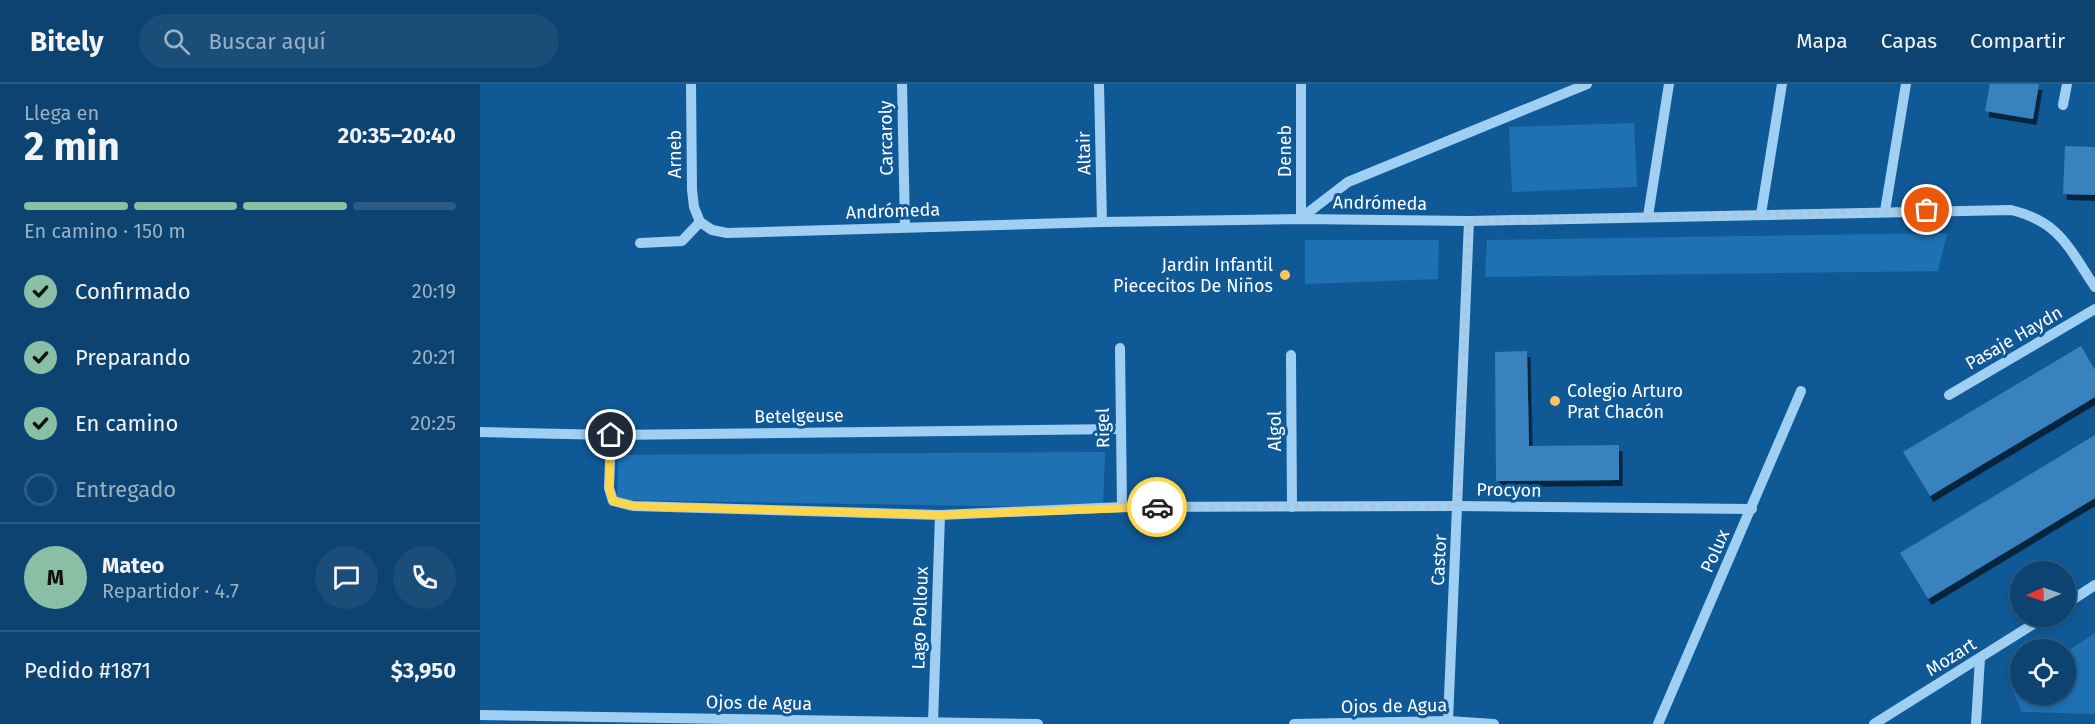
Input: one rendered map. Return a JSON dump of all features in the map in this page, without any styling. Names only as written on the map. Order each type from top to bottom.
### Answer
[{"type":"street","name":"Arneb","points":[[691,84],[692,190],[694,207],[700,222]]},
{"type":"street","name":"Carcaroly","points":[[902,84],[905,227]]},
{"type":"street","name":"Altair","points":[[1099,84],[1102,222]]},
{"type":"street","name":"Deneb","points":[[1301,219],[1302,84]]},
{"type":"street","points":[[1301,219],[1348,182],[1587,84]]},
{"type":"street","points":[[1648,216],[1670,84]]},
{"type":"street","points":[[1761,214],[1782,84]]},
{"type":"street","points":[[1885,211],[1906,84]]},
{"type":"street","points":[[2063,105],[2067,84]]},
{"type":"street","name":"Andrómeda","points":[[700,222],[712,230],[727,233],[1102,222],[1301,219],[1468,221],[2011,210],[2034,216],[2054,228],[2095,285]]},
{"type":"street","name":"Castor","points":[[1448,721],[1468,221]]},
{"type":"street","points":[[640,243],[682,241],[700,222]]},
{"type":"street","name":"Pasaje Haydn","points":[[1949,395],[2095,309]]},
{"type":"street","name":"Rigel","points":[[1120,348],[1119,429],[1122,507]]},
{"type":"street","name":"Algol","points":[[1291,355],[1292,507]]},
{"type":"street","name":"Polux","points":[[1658,724],[1801,391]]},
{"type":"street","name":"Betelgeuse","points":[[480,432],[611,435],[1119,429]]},
{"type":"street","name":"Procyon","points":[[611,435],[609,488],[613,501],[633,506],[940,515],[1122,507],[1458,506],[1752,509]]},
{"type":"street","name":"Lago Polloux","points":[[933,723],[940,515]]},
{"type":"street","points":[[2076,597],[2095,585]]},
{"type":"street","name":"Mozart","points":[[1874,724],[2029,627]]},
{"type":"street","points":[[1976,724],[1980,658]]},
{"type":"street","name":"Ojos de Agua","points":[[480,715],[1038,724]]},
{"type":"street","name":"Ojos de Agua","points":[[1294,724],[1448,721],[1494,724]]},
{"type":"shaded area","points":[[1634,123],[1637,187],[1512,192],[1509,127]]},
{"type":"shaded area","points":[[1947,233],[1938,271],[1485,277],[1487,240]]},
{"type":"shaded area","points":[[1305,240],[1439,240],[1438,279],[1305,284]]},
{"type":"shaded area","points":[[1105,452],[1103,508],[617,500],[618,455]]},
{"type":"shaded area","points":[[2095,633],[2095,714],[2022,712],[2019,705],[2076,705],[2076,645]]},
{"type":"building","points":[[1990,84],[2039,84],[2033,119],[1985,111]]},
{"type":"building","points":[[2065,146],[2095,147],[2095,195],[2063,194]]},
{"type":"building","points":[[2081,346],[2095,370],[2095,397],[1930,496],[1903,452]]},
{"type":"building","points":[[1527,351],[1529,446],[1619,445],[1619,480],[1496,481],[1495,352]]},
{"type":"building","points":[[2095,435],[2095,498],[1928,599],[1900,553]]},
{"type":"way so far","points":[[1157,507],[1458,506],[1468,221],[1927,210]]},
{"type":"place","name":"Jardin Infantil Piececitos De Niños","points":[[1285,275]]},
{"type":"place","name":"Colegio Arturo Prat Chacón","points":[[1555,401]]},
{"type":"route","points":[[611,435],[609,488],[613,501],[633,506],[940,515],[1157,507]]}]
